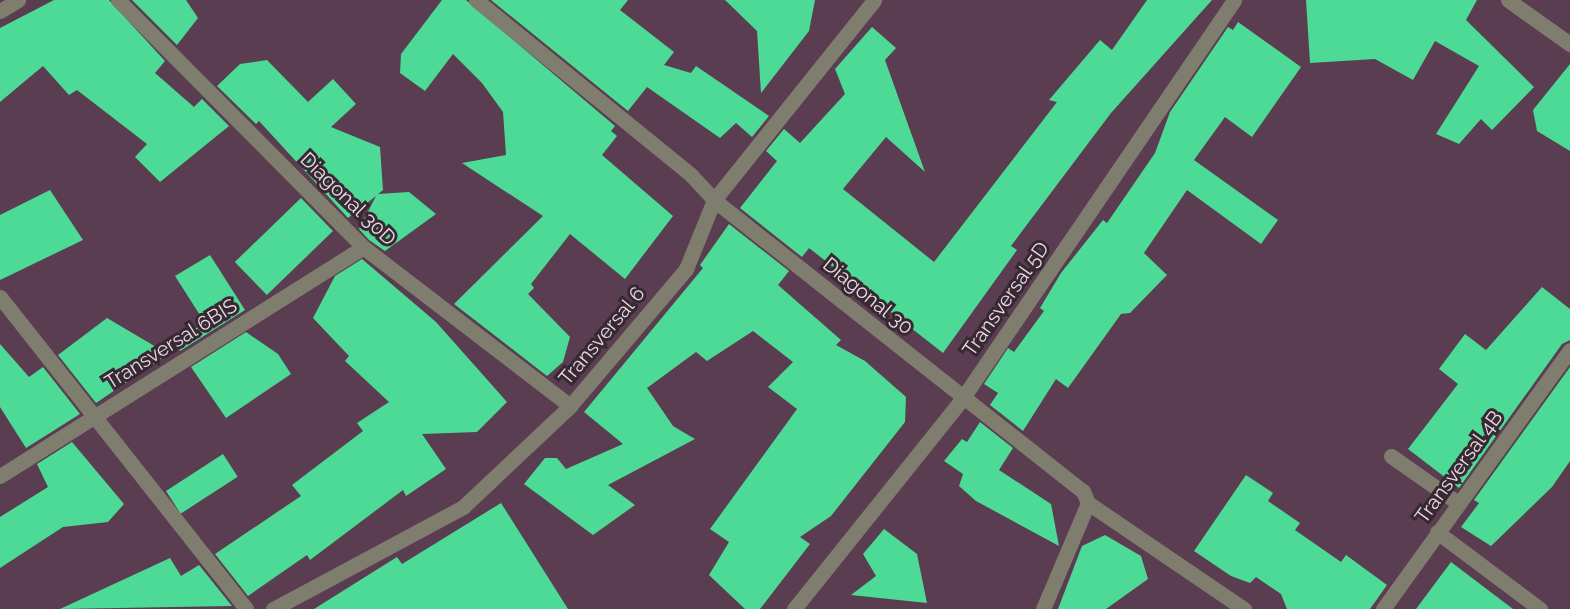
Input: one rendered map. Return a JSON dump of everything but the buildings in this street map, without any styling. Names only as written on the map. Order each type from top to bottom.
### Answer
[{"type":"street","points":[[0,11],[18,0]]},
{"type":"street","name":"Diagonal 30D","points":[[118,0],[363,247],[570,406]]},
{"type":"street","name":"Diagonal 30","points":[[476,0],[714,200],[962,399],[1083,491],[1088,503],[1244,609]]},
{"type":"street","name":"Transversal 6","points":[[273,609],[464,507],[570,406],[686,269],[714,200],[874,0]]},
{"type":"street","name":"Transversal 5D","points":[[794,609],[962,399],[1234,0]]},
{"type":"street","points":[[1508,0],[1570,44]]},
{"type":"street","name":"Transversal 6BIS","points":[[0,476],[363,247]]},
{"type":"street","points":[[0,297],[246,609]]},
{"type":"street","name":"Transversal 4B","points":[[1383,609],[1570,350]]},
{"type":"street","points":[[1391,456],[1458,503]]},
{"type":"street","points":[[1043,609],[1088,503]]},
{"type":"street","points":[[1437,532],[1540,609]]}]
